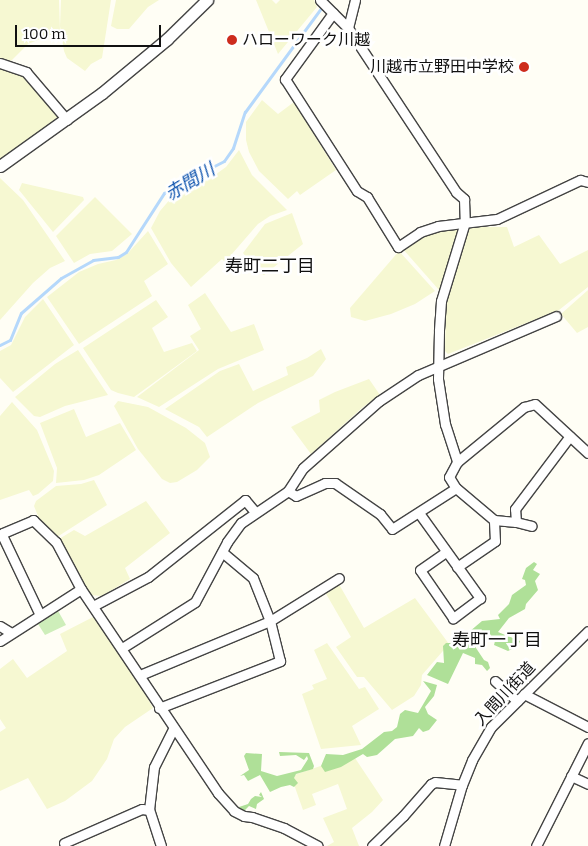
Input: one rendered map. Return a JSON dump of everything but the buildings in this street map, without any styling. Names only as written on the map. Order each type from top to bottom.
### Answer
[{"type":"street","points":[[0,166],[67,120],[152,52],[207,0]]},
{"type":"street","points":[[348,28],[355,0]]},
{"type":"street","points":[[457,462],[445,424],[438,379],[441,301],[465,222],[464,199],[456,192],[348,28],[326,7],[285,79],[356,191],[367,197],[398,247],[420,232],[438,226],[465,222],[497,219],[580,180],[588,182]]},
{"type":"street","points":[[0,63],[26,72],[67,120]]},
{"type":"street","points":[[122,648],[195,602],[222,552],[241,524],[255,512],[288,491],[303,468],[359,417],[418,375],[556,316]]},
{"type":"street","points":[[532,526],[494,520],[456,488],[450,477],[457,462],[524,407],[534,404],[588,453]]},
{"type":"street","points":[[516,522],[516,509],[570,436]]},
{"type":"street","points":[[288,491],[296,496],[326,483],[335,483],[380,514],[392,529],[456,488]]},
{"type":"street","points":[[93,606],[148,577],[245,500],[255,512]]},
{"type":"street","points":[[419,512],[480,598],[453,618],[420,570],[446,552]]},
{"type":"street","points":[[40,615],[3,537],[3,534],[33,520],[56,542],[81,589],[140,675],[173,729],[182,738],[218,793],[234,811],[244,816],[284,828],[318,846]]},
{"type":"street","points":[[458,567],[495,541],[494,520]]},
{"type":"street","points":[[159,708],[280,661],[270,622],[253,578],[222,552]]},
{"type":"street","points":[[140,675],[270,622],[339,578]]},
{"type":"street","points":[[0,641],[81,589]]},
{"type":"street","points":[[0,626],[11,633]]},
{"type":"street","name":"入間川街道","points":[[444,846],[462,785],[472,760],[491,727],[588,631]]},
{"type":"street","points":[[495,681],[517,701]]},
{"type":"street","points":[[524,694],[588,727]]},
{"type":"street","points":[[161,846],[149,810],[154,767],[173,729]]},
{"type":"street","points":[[536,846],[588,743]]},
{"type":"street","points":[[571,776],[588,784]]},
{"type":"street","points":[[372,846],[403,816],[431,784],[435,782],[462,785]]},
{"type":"street","points":[[64,843],[142,809],[149,810]]},
{"type":"green space","points":[[0,0],[59,0],[60,31],[28,44],[11,61],[0,58]]},
{"type":"green space","points":[[61,0],[111,0],[102,58],[91,64],[85,71],[67,58],[64,51],[60,26]]},
{"type":"green space","points":[[116,0],[159,0],[148,7],[129,29],[117,29],[111,26]]},
{"type":"green space","points":[[256,0],[272,0],[276,4],[280,0],[314,0],[317,7],[278,54]]},
{"type":"green space","points":[[0,66],[24,74],[63,116],[0,159]]},
{"type":"green space","points":[[262,100],[278,114],[294,102],[336,170],[300,195],[297,191],[288,199],[259,171],[249,152],[246,140],[246,122]]},
{"type":"green space","points":[[239,150],[252,175],[287,210],[270,216],[258,224],[225,262],[222,259],[191,287],[171,263],[151,228],[160,211],[172,197],[212,177],[226,167]]},
{"type":"green space","points":[[0,178],[23,200],[65,261],[50,268],[33,283],[0,320]]},
{"type":"green space","points":[[22,183],[83,197],[84,200],[53,232],[19,190]]},
{"type":"green space","points":[[95,197],[132,234],[112,251],[90,254],[74,263],[56,236]]},
{"type":"green space","points":[[292,213],[303,244],[264,275],[258,272],[243,253],[265,224]]},
{"type":"green space","points":[[470,227],[507,227],[514,247],[539,235],[560,264],[588,250],[588,287],[559,310],[448,354],[445,351],[446,301]]},
{"type":"green space","points":[[456,228],[458,232],[439,290],[402,248],[417,236],[433,230]]},
{"type":"green space","points":[[148,231],[168,264],[144,281],[152,296],[79,344],[47,297],[79,272],[98,264],[116,260],[128,253]]},
{"type":"green space","points":[[399,251],[435,291],[415,304],[391,314],[365,321],[351,317],[350,308]]},
{"type":"green space","points":[[588,290],[588,327],[577,333],[561,314]]},
{"type":"green space","points":[[205,293],[231,332],[254,324],[264,350],[218,369],[159,407],[137,397],[199,350],[190,336],[201,329],[188,305]]},
{"type":"green space","points":[[43,299],[74,345],[13,392],[0,378],[0,351],[11,345],[25,317]]},
{"type":"green space","points":[[156,300],[168,317],[152,328],[164,352],[192,343],[197,351],[134,397],[111,390],[83,348]]},
{"type":"green space","points":[[321,349],[326,359],[313,376],[258,403],[207,437],[199,427],[165,409],[220,371],[239,364],[253,391],[288,375],[286,367],[307,358]]},
{"type":"green space","points":[[78,350],[108,395],[65,406],[40,417],[34,416],[15,397],[55,364]]},
{"type":"green space","points":[[369,379],[380,395],[363,407],[311,454],[291,427],[320,412],[319,400]]},
{"type":"green space","points":[[118,401],[148,407],[186,428],[205,443],[210,457],[197,470],[177,482],[170,483],[162,479],[138,449],[114,406]]},
{"type":"green space","points":[[12,402],[37,430],[54,471],[53,481],[33,496],[29,490],[0,500],[0,416]]},
{"type":"green space","points":[[74,409],[86,437],[120,423],[136,450],[99,475],[84,480],[56,483],[57,468],[40,423]]},
{"type":"green space","points":[[94,480],[107,505],[57,537],[46,530],[34,506],[36,501],[56,486],[81,484]]},
{"type":"green space","points":[[146,501],[170,533],[125,568],[130,579],[102,596],[90,595],[59,539],[74,530],[85,536]]},
{"type":"green space","points":[[534,562],[537,564],[533,570],[540,574],[535,581],[538,590],[526,604],[525,609],[509,618],[498,632],[520,641],[518,646],[508,651],[494,645],[495,641],[490,634],[474,645],[484,660],[488,662],[490,668],[487,671],[482,665],[475,664],[475,658],[463,653],[448,684],[427,675],[437,662],[444,663],[443,646],[446,643],[456,643],[482,621],[500,619],[498,615],[509,604],[512,595],[526,585],[525,580],[522,579],[526,568]]},
{"type":"green space","points":[[336,584],[340,586],[364,628],[415,598],[449,644],[422,675],[421,685],[414,696],[392,710],[364,677],[357,677],[336,647],[351,637],[325,592]]},
{"type":"green space","points":[[57,609],[66,625],[45,635],[38,624],[39,619]]},
{"type":"green space","points":[[95,616],[120,649],[153,708],[125,727],[114,739],[107,759],[92,781],[65,801],[47,809],[28,778],[0,791],[0,732],[6,728],[0,719],[0,669],[13,659],[27,678],[67,651],[60,634]]},
{"type":"green space","points":[[327,643],[359,689],[365,687],[379,709],[352,726],[361,745],[321,749],[302,694],[314,689],[312,685],[327,679],[314,650]]},
{"type":"green space","points":[[423,681],[437,685],[434,696],[425,707],[428,714],[437,720],[429,730],[423,732],[419,728],[413,736],[395,739],[377,755],[367,757],[363,754],[341,767],[325,772],[321,766],[326,754],[343,755],[362,749],[384,732],[392,731],[397,727],[400,714],[405,710],[418,713],[431,691]]},
{"type":"green space","points":[[279,752],[309,753],[314,766],[313,769],[296,774],[294,778],[298,783],[294,787],[290,785],[270,792],[260,775],[248,781],[244,775],[240,776],[249,770],[244,756],[246,753],[262,754],[261,771],[277,776],[301,770],[308,759],[307,756],[304,760],[296,755],[280,756]]},
{"type":"green space","points":[[353,755],[383,800],[372,812],[352,828],[359,846],[327,846],[334,842],[323,818],[347,809],[338,784],[312,794],[316,805],[303,810],[291,776]]},
{"type":"green space","points":[[261,792],[264,799],[257,804],[256,809],[249,806],[243,812],[241,811],[239,807],[248,804],[255,796],[262,797],[259,795]]},
{"type":"waterway","name":"赤間川","points":[[0,345],[10,340],[21,313],[61,278],[93,260],[118,257],[126,252],[164,193],[224,161],[233,148],[245,112],[327,0]]},
{"type":"place","name":"ハローワーク川越","points":[[232,40]]},
{"type":"place","name":"川越市立野田中学校","points":[[524,67]]},
{"type":"district","name":"寿町二丁目","points":[[270,266]]},
{"type":"district","name":"寿町一丁目","points":[[497,640]]}]
